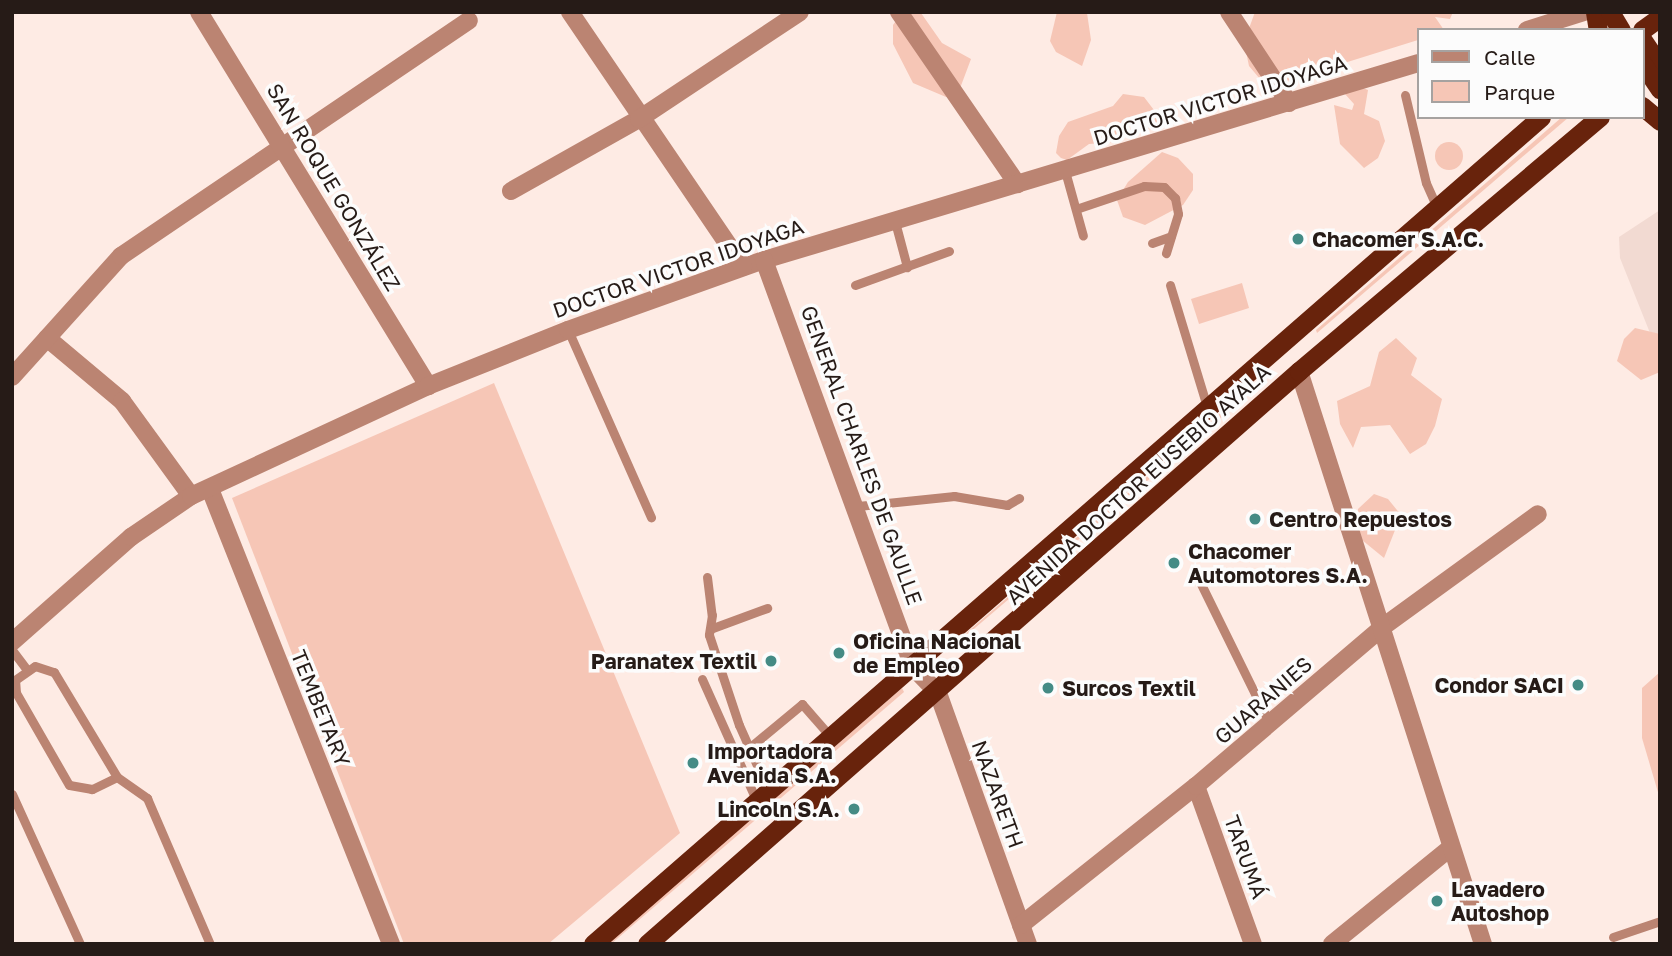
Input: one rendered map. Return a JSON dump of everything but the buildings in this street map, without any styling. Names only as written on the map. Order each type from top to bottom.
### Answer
[{"type":"highway","points":[[1610,12],[1620,28]]},
{"type":"highway","points":[[1625,12],[1635,28]]},
{"type":"highway","points":[[1644,29],[1660,17]]},
{"type":"highway","points":[[1644,42],[1660,65],[1644,78]]},
{"type":"highway","points":[[1644,66],[1660,90]]},
{"type":"highway","points":[[1644,108],[1660,121]]},
{"type":"highway","name":"AVENIDA DOCTOR EUSEBIO AYALA","points":[[593,944],[1539,119]]},
{"type":"highway","name":"AVENIDA DOCTOR EUSEBIO AYALA","points":[[647,944],[938,692],[1299,371],[1598,119]]},
{"type":"street","name":"SAN ROQUE GONZÁLEZ","points":[[199,12],[428,386]]},
{"type":"street","points":[[570,12],[639,119],[743,267]]},
{"type":"street","points":[[510,191],[639,119],[800,12]]},
{"type":"street","points":[[899,12],[1017,184]]},
{"type":"street","points":[[1229,12],[1289,103]]},
{"type":"street","points":[[1533,28],[1584,12]]},
{"type":"street","points":[[12,377],[121,256],[284,148],[469,20]]},
{"type":"street","name":"DOCTOR VICTOR IDOYAGA","points":[[12,642],[131,537],[191,496],[428,386],[568,330],[764,260],[894,218],[1065,171],[1416,64]]},
{"type":"street","name":"GENERAL CHARLES DE GAULLE","points":[[764,260],[858,506],[913,667]]},
{"type":"street","points":[[47,338],[122,401],[191,496]]},
{"type":"street","points":[[1299,371],[1384,626],[1450,848],[1483,944]]},
{"type":"street","name":"TEMBETARY","points":[[210,489],[391,944]]},
{"type":"street","name":"GUARANIES","points":[[1021,925],[1196,786],[1384,626],[1538,514]]},
{"type":"street","name":"NAZARETH","points":[[913,667],[938,692],[1028,944]]},
{"type":"street","name":"TARUMÁ","points":[[1196,786],[1254,944]]},
{"type":"street","points":[[1332,944],[1450,848]]},
{"type":"lane","points":[[1405,95],[1426,183],[1437,208]]},
{"type":"lane","points":[[1065,171],[1083,236]]},
{"type":"lane","points":[[1076,209],[1144,186],[1164,187],[1175,198],[1178,214],[1166,253]]},
{"type":"lane","points":[[894,218],[907,267]]},
{"type":"lane","points":[[1152,243],[1171,236]]},
{"type":"lane","points":[[855,285],[949,251]]},
{"type":"lane","points":[[1170,285],[1206,407]]},
{"type":"lane","points":[[568,330],[651,517]]},
{"type":"lane","points":[[858,506],[954,496],[1007,505],[1019,498]]},
{"type":"lane","points":[[707,577],[712,615],[710,629],[763,797]]},
{"type":"lane","points":[[1199,580],[1270,724]]},
{"type":"lane","points":[[710,629],[767,608]]},
{"type":"lane","points":[[12,650],[27,671]]},
{"type":"lane","points":[[117,777],[92,789],[69,785],[16,693],[15,680],[35,666],[54,672],[117,777],[147,798],[210,944]]},
{"type":"lane","points":[[702,679],[763,797]]},
{"type":"lane","points":[[749,748],[802,704],[831,738]]},
{"type":"lane","points":[[13,798],[80,944]]},
{"type":"lane","points":[[1613,937],[1660,921]]},
{"type":"shaded area","points":[[1660,210],[1660,332],[1652,338],[1620,258],[1619,237]]},
{"type":"green space","points":[[902,12],[921,13],[942,43],[971,59],[959,91],[946,97],[913,83],[893,44],[893,25]]},
{"type":"green space","points":[[1057,12],[1087,13],[1091,40],[1082,66],[1056,52],[1050,41]]},
{"type":"green space","points":[[1255,12],[1453,12],[1450,19],[1435,17],[1443,28],[1416,28],[1416,41],[1277,84],[1260,79],[1249,66],[1244,42]]},
{"type":"green space","points":[[1358,86],[1368,90],[1364,114],[1379,121],[1385,141],[1378,158],[1364,168],[1340,144],[1334,105],[1352,110],[1354,104],[1345,94]]},
{"type":"green space","points":[[1123,94],[1144,97],[1157,114],[1160,125],[1155,131],[1128,122],[1114,142],[1089,144],[1067,160],[1056,153],[1059,136],[1068,122],[1113,106]]},
{"type":"green space","points":[[1560,119],[1567,119],[1317,333],[1316,330]]},
{"type":"green space","points":[[1449,142],[1459,146],[1463,156],[1459,166],[1449,170],[1439,166],[1435,156],[1439,146]]},
{"type":"green space","points":[[1162,152],[1178,158],[1193,174],[1193,190],[1183,205],[1145,225],[1123,217],[1117,200],[1128,182]]},
{"type":"green space","points":[[1242,283],[1249,308],[1199,324],[1191,299]]},
{"type":"green space","points":[[1635,328],[1660,334],[1660,372],[1641,380],[1617,361],[1624,339]]},
{"type":"green space","points":[[1396,338],[1417,358],[1411,375],[1442,399],[1435,426],[1426,444],[1410,454],[1390,425],[1361,427],[1353,448],[1340,424],[1337,401],[1370,386],[1379,352]]},
{"type":"green space","points":[[494,383],[680,833],[548,944],[404,944],[232,498]]},
{"type":"green space","points":[[1253,385],[1256,388],[948,651],[949,648]]},
{"type":"green space","points":[[1374,494],[1388,499],[1401,515],[1384,558],[1362,540],[1356,528],[1358,509]]},
{"type":"green space","points":[[1660,672],[1660,799],[1642,738],[1642,688]]},
{"type":"green space","points":[[902,688],[904,692],[611,944],[605,944]]},
{"type":"place","name":"Chacomer S.A.C.","points":[[1298,239]]},
{"type":"place","name":"Centro Repuestos","points":[[1255,519]]},
{"type":"place","name":"Chacomer Automotores S.A.","points":[[1174,563]]},
{"type":"place","name":"Oficina Nacional de Empleo","points":[[839,653]]},
{"type":"place","name":"Paranatex Textil","points":[[771,661]]},
{"type":"place","name":"Condor SACI","points":[[1578,685]]},
{"type":"place","name":"Surcos Textil","points":[[1048,688]]},
{"type":"place","name":"Importadora Avenida S.A.","points":[[693,763]]},
{"type":"place","name":"Lincoln S.A.","points":[[854,809]]},
{"type":"place","name":"Lavadero Autoshop","points":[[1437,901]]}]
